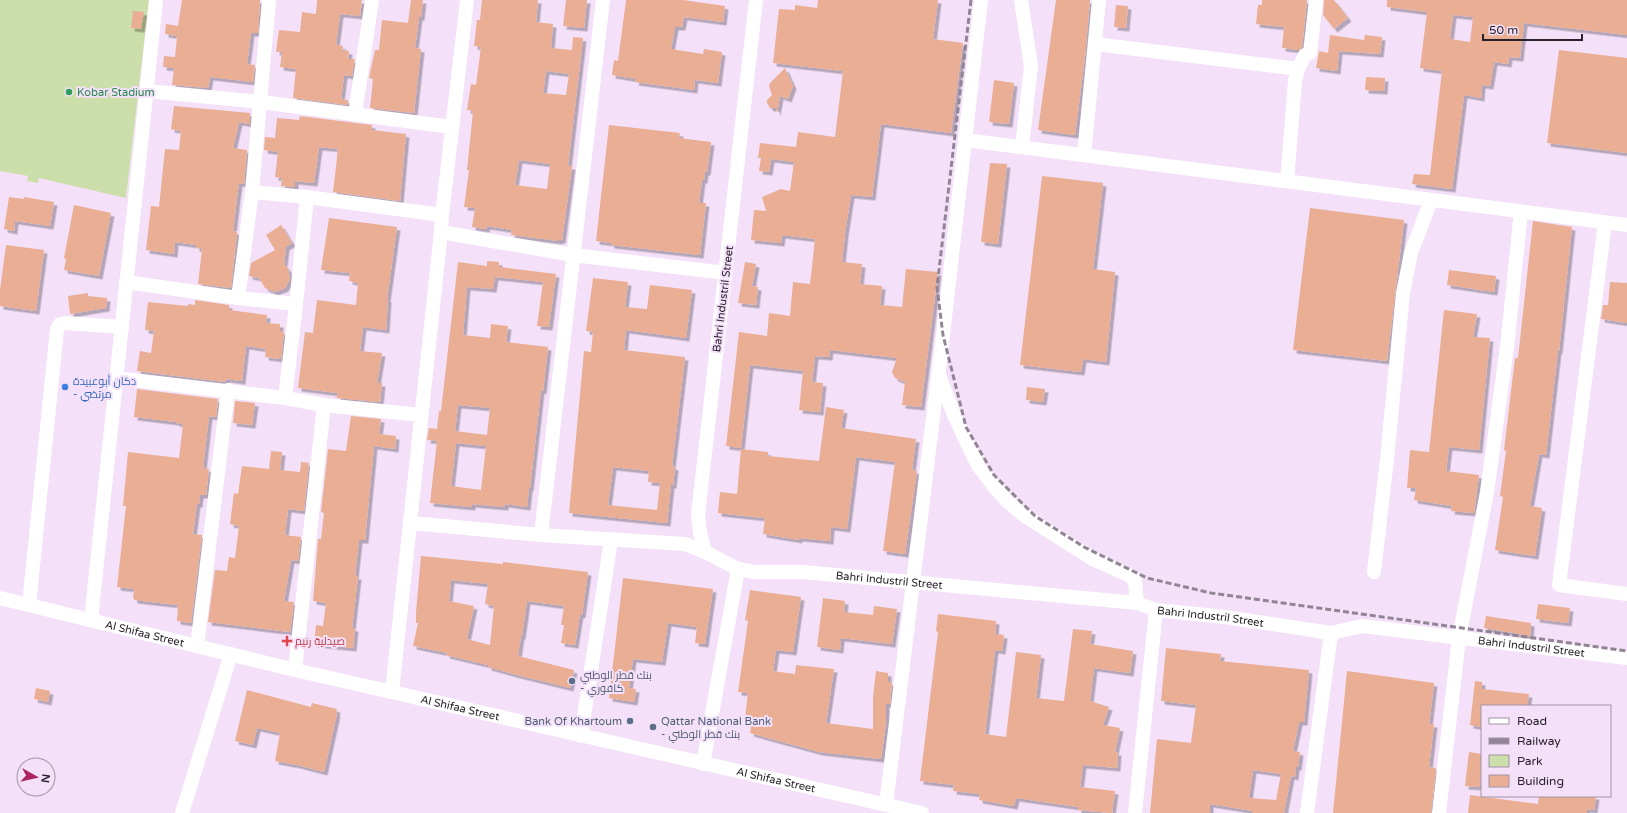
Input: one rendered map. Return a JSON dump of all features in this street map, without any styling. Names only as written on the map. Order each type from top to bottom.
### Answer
[{"type":"street","points":[[91,620],[156,0]]},
{"type":"street","points":[[238,298],[252,192],[269,0]]},
{"type":"street","points":[[355,114],[372,0]]},
{"type":"street","points":[[392,692],[442,232],[442,215],[467,0]]},
{"type":"street","points":[[541,535],[603,0]]},
{"type":"street","name":"Bahri Industril Street","points":[[756,0],[698,515],[704,552],[738,569],[754,572],[804,572],[1137,603],[1156,610],[1224,617],[1331,633],[1362,626],[1627,658]]},
{"type":"street","points":[[878,807],[907,634],[981,0]]},
{"type":"street","points":[[1021,0],[1031,66],[1022,147]]},
{"type":"street","points":[[1084,155],[1099,0]]},
{"type":"street","points":[[1287,182],[1295,82],[1298,69],[1305,55],[1310,53],[1316,0]]},
{"type":"street","points":[[1095,44],[1298,69]]},
{"type":"street","points":[[147,91],[261,102],[452,127]]},
{"type":"street","points":[[965,140],[1627,225]]},
{"type":"street","points":[[252,192],[307,197],[442,215]]},
{"type":"street","points":[[285,398],[307,197]]},
{"type":"street","points":[[1374,572],[1387,459],[1403,293],[1411,253],[1431,200]]},
{"type":"street","points":[[1439,813],[1459,638],[1487,492],[1507,347],[1521,212]]},
{"type":"street","points":[[1606,223],[1559,585],[1627,594]]},
{"type":"street","points":[[442,232],[573,255],[726,273]]},
{"type":"street","points":[[126,282],[238,298],[296,304]]},
{"type":"street","points":[[29,605],[57,328],[60,324],[65,323],[122,327]]},
{"type":"street","points":[[938,372],[954,415],[969,447],[979,467],[993,485],[1008,502],[1025,516],[1093,559],[1130,576],[1135,582],[1137,603]]},
{"type":"street","points":[[116,378],[228,390],[324,405],[421,415]]},
{"type":"street","points":[[197,646],[228,390]]},
{"type":"street","points":[[295,670],[324,405]]},
{"type":"street","points":[[411,523],[541,535],[685,544],[704,552]]},
{"type":"street","points":[[581,736],[611,540]]},
{"type":"street","points":[[703,764],[738,569]]},
{"type":"street","name":"Al Shifaa Street","points":[[0,598],[295,670],[703,764],[878,807],[922,813]]},
{"type":"street","points":[[1135,813],[1156,610]]},
{"type":"street","points":[[1307,813],[1331,633]]},
{"type":"street","points":[[182,813],[231,654]]},
{"type":"green space","name":"Kobar Stadium","points":[[0,0],[149,0],[126,198],[39,178],[38,183],[27,181],[28,176],[0,171]]},
{"type":"building","points":[[182,0],[260,0],[258,33],[251,33],[247,64],[255,65],[253,82],[210,77],[208,88],[172,85],[174,68],[163,67],[164,56],[175,57],[177,36],[165,34],[166,24],[178,26]]},
{"type":"building","points":[[317,0],[362,0],[360,16],[340,14],[336,45],[343,46],[342,50],[349,51],[348,59],[355,59],[352,76],[344,75],[341,99],[348,100],[348,105],[293,98],[296,69],[280,67],[282,52],[276,52],[279,30],[300,32],[302,12],[316,14]]},
{"type":"building","points":[[411,0],[423,0],[415,48],[421,49],[414,113],[370,108],[373,79],[369,78],[375,50],[379,50],[382,20],[408,23]]},
{"type":"building","points":[[482,0],[538,0],[536,22],[553,24],[551,48],[572,50],[573,37],[583,38],[568,166],[572,166],[562,240],[559,241],[511,235],[512,230],[487,226],[486,229],[472,227],[475,208],[464,207],[469,170],[467,170],[473,111],[467,110],[471,84],[476,85],[481,47],[474,46],[477,20],[480,20]],"holes":[[[546,71],[569,74],[566,95],[543,93]],[[519,160],[550,164],[547,189],[515,185]]]},
{"type":"building","points":[[566,0],[587,0],[584,28],[563,26]]},
{"type":"building","points":[[626,0],[683,0],[725,6],[723,22],[684,17],[682,27],[675,27],[671,49],[703,54],[704,49],[722,52],[718,83],[695,80],[694,90],[635,82],[636,79],[612,75],[614,60],[618,61]]},
{"type":"building","points":[[818,0],[938,0],[933,39],[963,43],[951,133],[881,124],[872,197],[851,195],[845,233],[842,262],[862,264],[860,284],[882,286],[880,305],[902,307],[906,269],[938,272],[921,407],[902,405],[905,382],[895,378],[892,372],[897,358],[830,350],[829,357],[815,356],[812,382],[823,383],[820,412],[799,410],[803,371],[750,365],[741,448],[726,446],[739,332],[767,336],[769,313],[790,316],[793,282],[810,284],[815,239],[782,235],[781,243],[751,240],[754,210],[766,211],[762,197],[781,189],[790,191],[794,162],[771,159],[769,172],[759,171],[761,158],[758,158],[760,143],[796,147],[798,132],[835,137],[843,71],[773,63],[779,9],[795,10],[795,5],[817,8]]},
{"type":"building","points":[[1056,0],[1090,0],[1085,56],[1075,135],[1038,130]]},
{"type":"building","points":[[1262,0],[1307,0],[1302,47],[1299,50],[1282,48],[1284,27],[1256,24],[1258,5],[1262,5]]},
{"type":"building","points":[[1324,0],[1334,0],[1348,18],[1334,29],[1323,15]]},
{"type":"building","points":[[1387,0],[1627,0],[1627,35],[1524,23],[1520,58],[1509,57],[1508,64],[1494,62],[1490,86],[1482,85],[1481,98],[1464,95],[1452,189],[1412,184],[1414,174],[1430,175],[1442,71],[1420,68],[1427,12],[1387,7]],"holes":[[[1453,15],[1473,17],[1470,42],[1450,39]]]},
{"type":"building","points":[[1116,5],[1128,6],[1126,28],[1114,27]]},
{"type":"building","points":[[133,11],[144,12],[141,29],[131,28]]},
{"type":"building","points":[[1330,35],[1364,40],[1365,35],[1382,37],[1380,54],[1339,51],[1337,71],[1316,68],[1319,51],[1328,53]]},
{"type":"building","points":[[1559,50],[1627,58],[1627,153],[1547,143]]},
{"type":"building","points":[[785,68],[793,86],[788,99],[780,96],[777,113],[776,108],[770,108],[767,103],[767,100],[772,95],[769,86],[770,83]]},
{"type":"building","points":[[1366,77],[1385,78],[1384,91],[1365,90]]},
{"type":"building","points":[[994,80],[1014,83],[1009,124],[989,122]]},
{"type":"building","points":[[174,106],[250,113],[250,124],[239,122],[233,148],[247,150],[244,184],[239,183],[233,231],[237,232],[231,288],[198,284],[202,249],[196,248],[196,245],[175,242],[174,254],[146,250],[151,206],[159,207],[165,149],[179,150],[181,131],[171,129]]},
{"type":"building","points":[[300,116],[372,125],[372,130],[406,134],[400,201],[333,192],[338,149],[319,147],[314,183],[295,181],[295,187],[281,186],[282,178],[275,177],[278,152],[264,150],[265,137],[275,138],[277,118],[299,120]]},
{"type":"building","points":[[609,125],[680,133],[679,138],[711,142],[707,172],[705,172],[704,180],[702,180],[699,203],[706,203],[700,255],[611,245],[611,243],[596,241]]},
{"type":"building","points":[[990,163],[1007,164],[998,244],[981,242]]},
{"type":"building","points":[[1042,176],[1103,183],[1093,269],[1115,272],[1106,362],[1083,359],[1081,372],[1020,365]]},
{"type":"building","points":[[9,197],[24,199],[24,197],[54,202],[50,226],[15,221],[14,231],[4,229]]},
{"type":"building","points":[[74,205],[111,213],[99,276],[64,270],[66,259],[64,258]]},
{"type":"building","points":[[1310,208],[1404,220],[1387,361],[1293,350]]},
{"type":"building","points":[[329,218],[397,227],[387,299],[386,330],[363,327],[360,351],[382,353],[377,383],[382,383],[380,402],[337,398],[337,393],[298,388],[305,332],[313,333],[317,300],[356,305],[358,283],[349,281],[350,273],[321,270]]},
{"type":"building","points":[[1533,221],[1572,227],[1546,455],[1539,454],[1530,506],[1542,508],[1535,556],[1495,550],[1503,497],[1500,496],[1506,451],[1504,450],[1515,358],[1518,358]]},
{"type":"building","points":[[281,225],[292,243],[286,247],[284,264],[288,269],[290,279],[285,288],[275,292],[265,288],[259,278],[249,276],[251,263],[275,250],[266,235]]},
{"type":"building","points":[[6,245],[44,250],[36,311],[0,306],[0,290]]},
{"type":"building","points":[[487,261],[499,262],[499,267],[556,274],[549,327],[537,326],[543,282],[495,277],[493,289],[467,287],[463,335],[490,338],[491,324],[508,326],[506,342],[548,347],[543,391],[541,390],[527,507],[505,504],[505,507],[472,504],[472,507],[430,503],[437,441],[427,440],[429,428],[437,429],[439,411],[441,411],[458,262],[487,266]],"holes":[[[458,405],[490,408],[487,435],[455,431]],[[456,443],[486,446],[481,490],[451,486]]]},
{"type":"building","points":[[745,262],[756,264],[752,286],[758,287],[756,305],[738,303]]},
{"type":"building","points":[[1449,270],[1496,276],[1494,292],[1447,285]]},
{"type":"building","points":[[593,278],[628,282],[625,307],[647,309],[650,285],[692,290],[686,338],[626,330],[624,350],[685,357],[672,466],[675,467],[673,485],[671,485],[667,523],[569,513],[584,351],[591,352],[593,332],[586,331]],"holes":[[[613,467],[649,471],[648,482],[660,483],[657,510],[608,505]]]},
{"type":"building","points":[[1610,282],[1627,283],[1627,323],[1601,319],[1603,305],[1608,305]]},
{"type":"building","points":[[88,293],[88,296],[107,298],[106,308],[70,314],[68,296]]},
{"type":"building","points":[[195,300],[229,305],[229,310],[267,315],[266,323],[280,324],[280,331],[284,332],[281,359],[265,357],[266,349],[246,346],[242,381],[226,379],[225,382],[137,371],[140,351],[151,353],[154,331],[145,330],[148,302],[188,306],[188,304],[195,305]]},
{"type":"building","points":[[1444,310],[1477,314],[1473,337],[1490,338],[1479,450],[1449,447],[1446,471],[1479,475],[1474,513],[1451,511],[1452,506],[1414,500],[1416,488],[1407,488],[1410,450],[1429,452]]},
{"type":"building","points":[[1027,387],[1045,389],[1043,402],[1026,400]]},
{"type":"building","points":[[137,389],[218,399],[216,417],[209,416],[203,468],[209,469],[206,495],[200,495],[199,504],[197,504],[193,534],[202,535],[191,623],[177,621],[178,605],[134,600],[134,589],[117,587],[126,506],[123,506],[128,452],[179,458],[183,424],[134,417]]},
{"type":"building","points":[[235,401],[255,403],[252,425],[233,423]]},
{"type":"building","points":[[826,407],[844,410],[841,428],[916,439],[912,470],[917,471],[905,554],[883,551],[895,462],[856,457],[847,529],[831,527],[830,541],[799,538],[799,540],[763,534],[765,518],[718,513],[720,492],[737,494],[741,449],[768,452],[768,456],[819,461]]},
{"type":"building","points":[[351,416],[381,419],[379,434],[396,436],[395,449],[374,446],[365,540],[359,540],[355,576],[358,576],[352,628],[355,628],[353,648],[314,644],[316,625],[323,626],[326,603],[313,601],[318,539],[321,539],[324,513],[321,512],[328,449],[346,451]]},
{"type":"building","points":[[271,451],[282,452],[280,470],[300,472],[301,462],[309,463],[304,511],[288,509],[285,535],[301,537],[298,561],[291,560],[284,601],[294,602],[290,632],[208,622],[215,570],[227,571],[229,557],[235,558],[239,526],[230,524],[234,493],[238,494],[242,466],[269,469]]},
{"type":"building","points":[[421,556],[503,564],[503,562],[588,572],[582,615],[580,614],[575,645],[561,643],[564,625],[561,625],[564,606],[527,601],[521,636],[518,656],[574,670],[570,688],[488,667],[488,665],[446,655],[447,653],[413,646],[418,623],[416,623]],"holes":[[[451,580],[488,584],[485,604],[494,606],[490,645],[467,639],[474,606],[449,601]]]},
{"type":"building","points":[[623,578],[713,589],[705,644],[695,643],[697,627],[668,623],[662,662],[633,659],[629,688],[636,689],[634,702],[609,698]]},
{"type":"building","points":[[750,590],[801,597],[793,652],[776,650],[773,671],[795,674],[796,665],[834,669],[826,723],[873,729],[873,697],[876,671],[888,673],[888,682],[892,682],[890,704],[886,704],[886,722],[881,759],[819,752],[750,733],[752,719],[745,718],[748,693],[738,692],[748,621],[745,620]]},
{"type":"building","points":[[823,598],[845,601],[844,612],[873,615],[874,606],[897,609],[892,644],[841,638],[840,650],[817,647]]},
{"type":"building","points":[[1538,604],[1570,608],[1568,623],[1536,619]]},
{"type":"building","points":[[938,614],[996,621],[995,634],[1004,635],[1002,651],[995,650],[985,734],[1006,737],[1016,652],[1041,655],[1036,698],[1064,701],[1073,629],[1092,631],[1090,644],[1133,651],[1130,673],[1094,668],[1090,701],[1109,707],[1103,725],[1120,728],[1115,752],[1118,752],[1117,768],[1083,765],[1080,787],[1115,791],[1112,813],[1078,810],[1078,807],[1016,798],[1014,806],[979,800],[980,794],[953,791],[954,785],[920,781],[938,632],[936,631]]},
{"type":"building","points":[[1486,616],[1531,623],[1530,636],[1484,628]]},
{"type":"building","points":[[1166,648],[1221,654],[1220,661],[1309,670],[1304,722],[1299,722],[1293,751],[1300,752],[1298,767],[1296,767],[1295,777],[1291,776],[1284,813],[1252,813],[1253,811],[1210,804],[1210,813],[1150,813],[1157,739],[1191,743],[1196,705],[1161,701]],"holes":[[[1253,770],[1281,774],[1276,800],[1249,798]]]},
{"type":"building","points":[[1347,671],[1434,683],[1429,724],[1434,724],[1429,767],[1436,768],[1431,813],[1333,813]]},
{"type":"building","points":[[1475,681],[1482,682],[1482,689],[1529,694],[1527,705],[1481,705],[1481,727],[1470,725]]},
{"type":"building","points":[[36,688],[50,691],[48,702],[34,699]]},
{"type":"building","points":[[247,690],[311,707],[312,703],[337,709],[324,772],[275,761],[280,733],[257,728],[253,745],[235,741]]},
{"type":"building","points":[[1469,752],[1481,754],[1480,787],[1465,786]]},
{"type":"building","points":[[1470,795],[1538,804],[1539,797],[1596,797],[1594,810],[1587,809],[1587,813],[1468,813]]},
{"type":"railway","points":[[971,0],[937,287],[943,335],[966,427],[994,475],[1035,516],[1084,547],[1147,578],[1211,593],[1627,651]]},
{"type":"place","name":"Kobar Stadium","points":[[69,92]]},
{"type":"place","name":"دكان أبوعبيدة - مرتضي","points":[[65,387]]},
{"type":"place","name":"صيدلية رنيم","points":[[287,641]]},
{"type":"place","name":"بنك قطر الوطني - كافوري","points":[[572,681]]},
{"type":"place","name":"Bank Of Khartoum","points":[[630,721]]},
{"type":"place","name":"Qattar National Bank - بنك قطر الوطني","points":[[653,727]]}]
